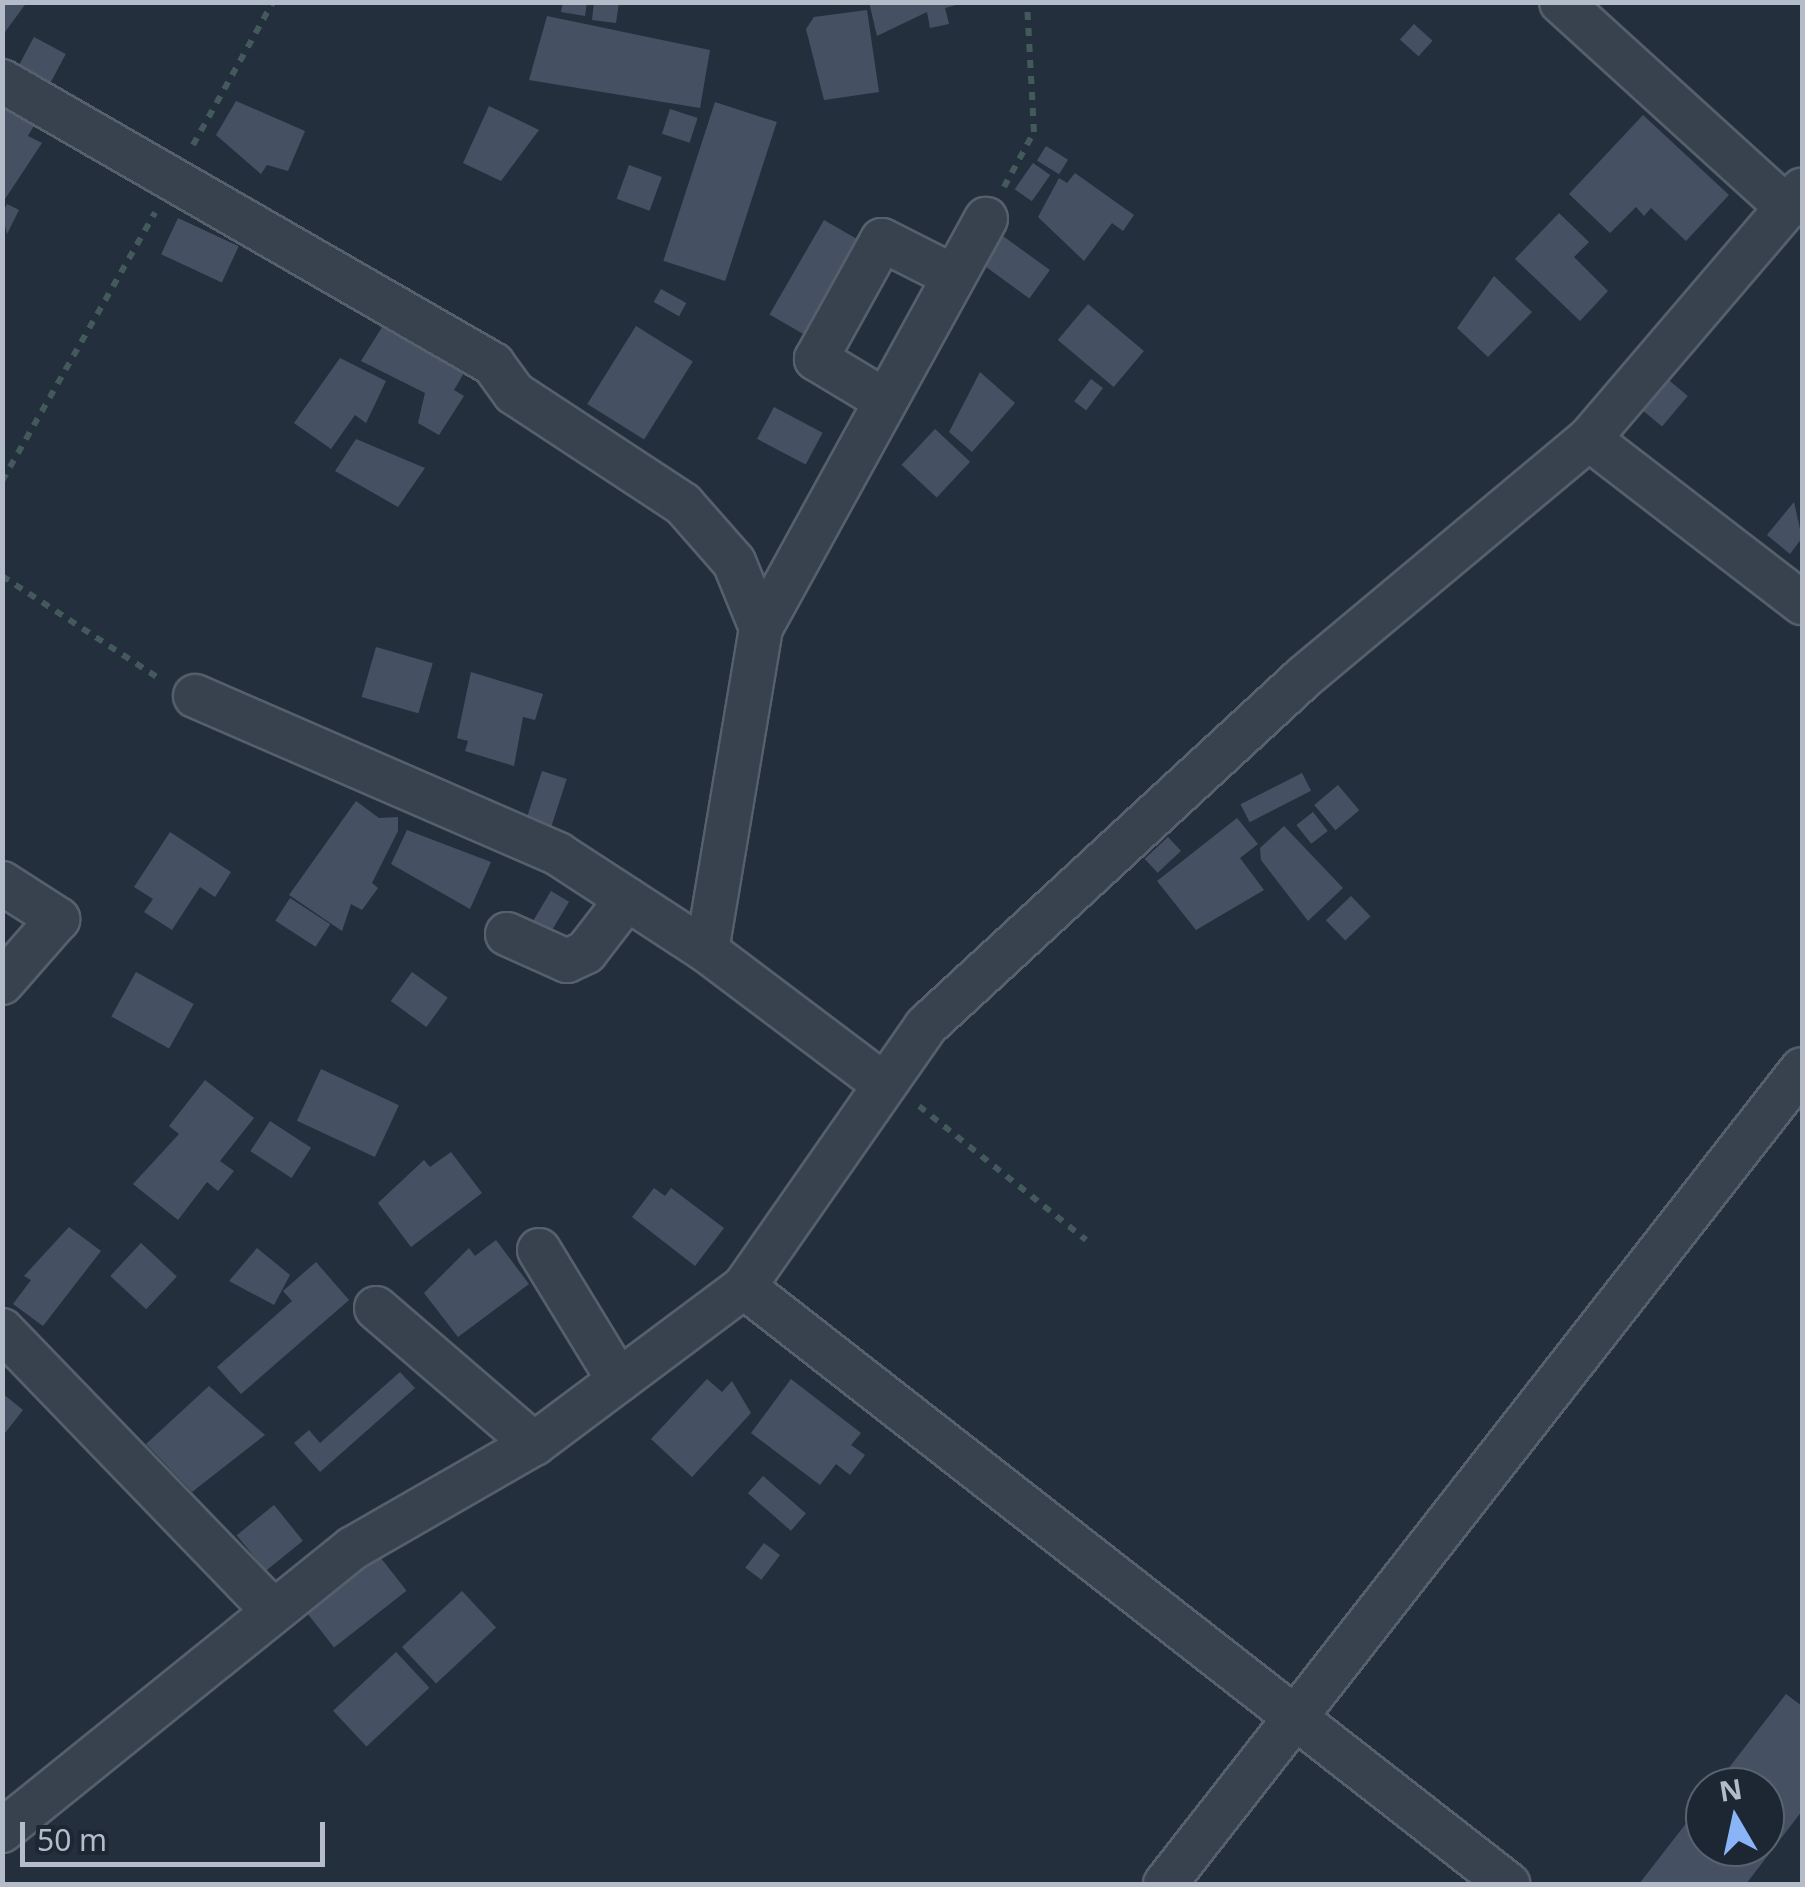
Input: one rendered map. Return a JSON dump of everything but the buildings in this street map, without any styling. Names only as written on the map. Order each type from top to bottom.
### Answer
[{"type":"street","points":[[2,1831],[352,1548],[534,1444],[744,1287],[883,1081],[926,1026],[1304,678],[1589,438],[1794,199],[1561,2]]},
{"type":"street","points":[[2,82],[493,364],[514,393],[683,504],[734,562],[760,628]]},
{"type":"street","points":[[708,951],[760,628],[881,398],[986,219]]},
{"type":"street","points":[[881,398],[816,359],[882,240],[951,274]]},
{"type":"street","points":[[1589,438],[1802,603]]},
{"type":"street","points":[[194,696],[558,854],[708,951],[883,1081]]},
{"type":"street","points":[[2,883],[58,919],[2,982]]},
{"type":"street","points":[[507,934],[567,961],[586,952],[626,899]]},
{"type":"street","points":[[1164,1884],[1802,1069]]},
{"type":"street","points":[[539,1250],[619,1380]]},
{"type":"street","points":[[744,1287],[1508,1884]]},
{"type":"street","points":[[376,1308],[534,1444]]},
{"type":"street","points":[[2,1330],[271,1610]]},
{"type":"path","points":[[2,481],[273,2]]},
{"type":"path","points":[[986,219],[1034,132],[1027,2]]},
{"type":"path","points":[[2,576],[194,696]]},
{"type":"path","points":[[883,1081],[1086,1240]]}]
